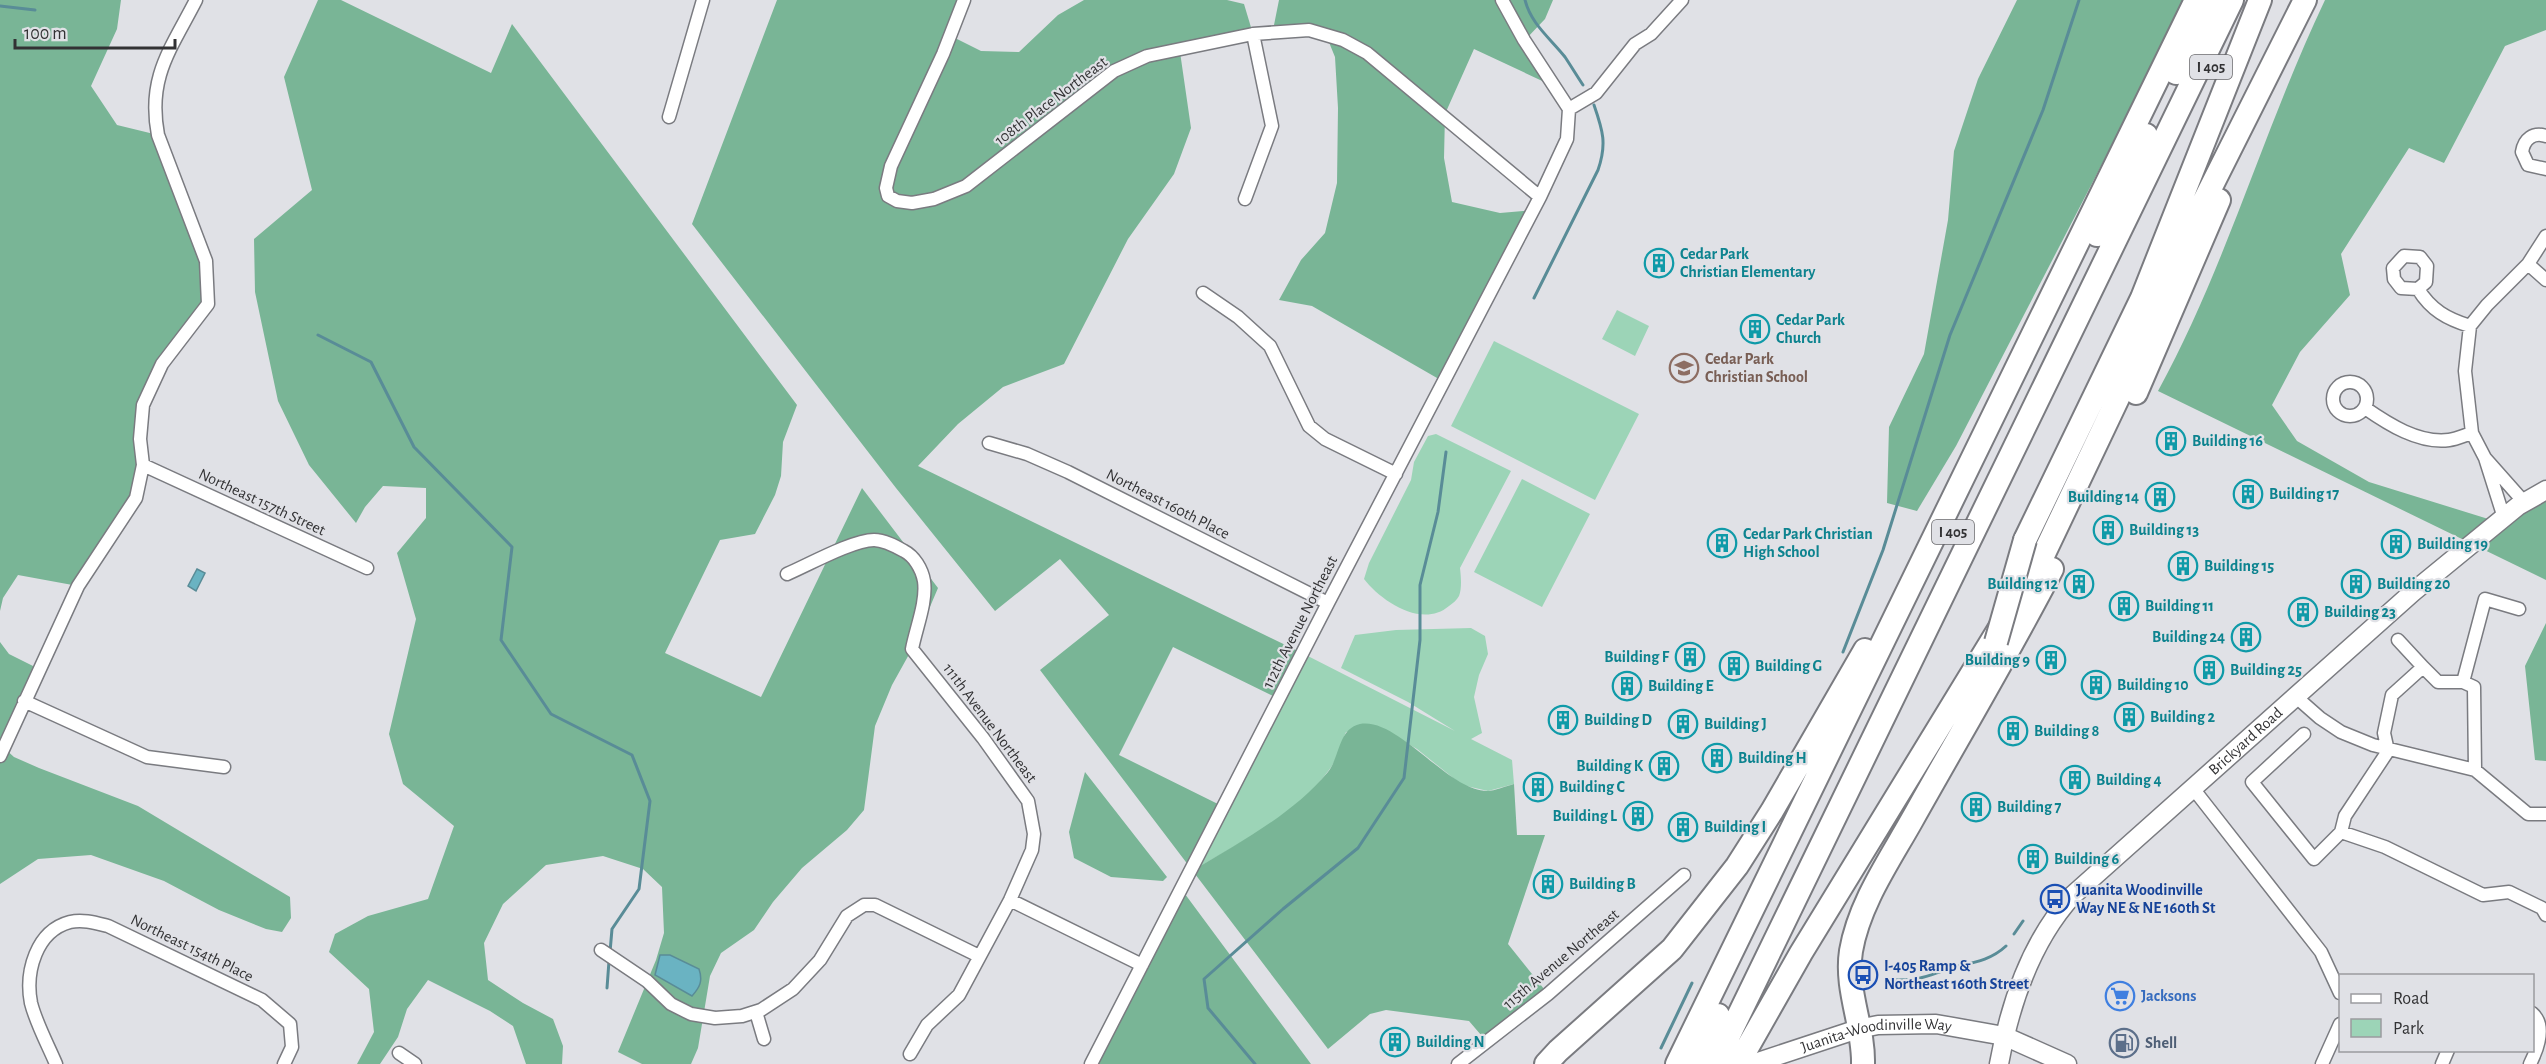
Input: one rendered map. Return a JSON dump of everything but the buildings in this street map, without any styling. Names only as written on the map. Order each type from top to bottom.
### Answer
[{"type":"highway","name":"I 405","points":[[1677,1064],[1965,478],[2104,184],[2196,0]]},
{"type":"highway","name":"I 405","points":[[1695,1064],[2213,0]]},
{"type":"highway","name":"I 405","points":[[1715,1064],[2232,0]]},
{"type":"highway","name":"I 405","points":[[1731,1064],[2135,218],[2246,0]]},
{"type":"highway","points":[[1963,729],[1990,663],[2025,540],[2142,298],[2260,0]]},
{"type":"highway","points":[[1738,1064],[1801,953],[2040,562],[2118,398],[2193,221],[2305,0]]},
{"type":"highway","points":[[1863,1064],[1849,973],[1856,931],[1873,890],[1963,729],[1994,680],[2032,608],[2139,387],[2176,304],[2279,54]]},
{"type":"highway","points":[[1546,1064],[1671,949],[1737,866],[1772,811],[1965,478]]},
{"type":"street","points":[[0,756],[78,586],[136,498],[143,465],[140,439],[143,405],[162,364],[208,304],[206,261],[158,135],[154,113],[156,85],[161,67],[196,0]]},
{"type":"street","points":[[669,117],[703,0]]},
{"type":"street","name":"108th Place Northeast","points":[[964,0],[943,54],[891,166],[886,188],[888,196],[897,201],[912,203],[934,199],[966,186],[1114,71],[1147,56],[1253,34],[1309,30],[1343,40],[1359,49],[1540,197]]},
{"type":"street","points":[[1502,0],[1524,40],[1569,109],[1596,93],[1635,44],[1651,34],[1682,0]]},
{"type":"street","points":[[1245,199],[1272,126],[1253,34]]},
{"type":"street","name":"112th Avenue Northeast","points":[[1091,1064],[1540,197],[1567,140],[1569,109]]},
{"type":"street","points":[[2546,136],[2531,136],[2524,142],[2522,152],[2528,165],[2546,169]]},
{"type":"street","points":[[2504,518],[2485,458],[2472,433],[2465,371],[2470,326],[2487,305],[2528,264],[2546,236]]},
{"type":"street","points":[[2528,264],[2546,280]]},
{"type":"street","points":[[2418,289],[2438,313],[2470,326]]},
{"type":"street","points":[[1203,293],[1239,317],[1270,346],[1309,426],[1324,439],[1396,474]]},
{"type":"street","points":[[2365,408],[2404,431],[2428,438],[2448,440],[2472,433]]},
{"type":"street","name":"Northeast 160th Place","points":[[989,443],[1027,454],[1068,472],[1328,603]]},
{"type":"street","points":[[2485,458],[2524,502]]},
{"type":"street","name":"Northeast 157th Street","points":[[143,465],[367,568]]},
{"type":"street","name":"Brickyard Road","points":[[1999,1064],[2004,1036],[2022,978],[2059,910],[2073,895],[2413,592],[2524,502],[2546,490]]},
{"type":"street","name":"111th Avenue Northeast","points":[[787,574],[851,546],[873,540],[893,545],[910,554],[920,567],[924,581],[921,611],[912,649],[983,738],[1028,801],[1032,816],[1034,834],[1032,850],[1010,900],[959,995],[927,1025],[910,1054]]},
{"type":"street","points":[[2463,682],[2485,599],[2519,609]]},
{"type":"street","points":[[2398,640],[2438,682],[2463,682],[2474,687],[2475,770]]},
{"type":"street","points":[[2304,734],[2252,782],[2314,859],[2341,832],[2345,816],[2388,750],[2384,733],[2392,695],[2423,667]]},
{"type":"street","points":[[2295,696],[2320,718],[2341,732],[2388,750],[2475,770],[2529,814],[2546,814]]},
{"type":"street","points":[[24,702],[147,757],[224,767]]},
{"type":"street","points":[[2192,787],[2321,952],[2339,991]]},
{"type":"street","points":[[2341,832],[2385,847],[2484,895],[2509,892],[2542,908],[2546,915]]},
{"type":"street","name":"115th Avenue Northeast","points":[[1458,1064],[1548,994],[1684,875]]},
{"type":"street","points":[[1010,900],[1142,965]]},
{"type":"street","points":[[601,950],[647,981],[671,1004],[691,1014],[715,1018],[756,1012],[793,989],[820,960],[847,916],[864,904],[876,905],[979,956]]},
{"type":"street","name":"Northeast 154th Place","points":[[56,1064],[32,1005],[31,967],[36,950],[57,928],[70,922],[88,921],[108,926],[262,1000],[290,1024],[292,1047],[284,1064]]},
{"type":"street","points":[[756,1012],[764,1040]]},
{"type":"street","points":[[2530,1064],[2543,1039],[2544,1029],[2538,1016],[2534,1014]]},
{"type":"street","name":"Juanita-Woodinville Way","points":[[1760,1061],[1858,1029],[1878,1025],[1936,1024],[2004,1036],[2067,1064]]},
{"type":"street","points":[[2322,1064],[2339,1026]]},
{"type":"street","points":[[399,1053],[415,1064]]},
{"type":"green space","points":[[0,0],[121,0],[117,29],[91,86],[117,125],[158,135],[206,261],[208,304],[143,405],[136,498],[78,586],[18,575],[3,598],[0,611]]},
{"type":"green space","points":[[318,0],[341,0],[491,73],[512,24],[797,405],[783,442],[781,476],[775,495],[755,534],[720,540],[665,653],[761,697],[862,488],[938,588],[875,726],[864,810],[847,830],[802,868],[773,902],[754,930],[721,953],[710,976],[698,1048],[691,1064],[642,1064],[618,1052],[656,960],[664,933],[662,887],[643,869],[603,856],[546,865],[503,904],[484,943],[488,980],[553,1019],[563,1046],[562,1064],[526,1064],[513,1026],[490,1011],[428,980],[407,1009],[398,1037],[380,1064],[357,1064],[374,1032],[369,989],[329,952],[335,934],[368,916],[428,899],[454,826],[403,784],[389,734],[416,619],[397,553],[426,518],[426,488],[383,486],[365,507],[356,523],[309,465],[278,401],[255,292],[254,239],[312,190],[284,77]]},
{"type":"green space","points":[[777,0],[958,0],[947,34],[981,51],[1019,52],[1058,15],[1084,0],[1227,0],[1244,4],[1253,34],[1180,52],[1191,128],[1174,174],[1128,239],[1064,364],[1003,387],[958,424],[918,466],[1302,653],[1279,699],[1173,647],[1119,755],[1224,807],[1192,870],[1040,670],[1109,615],[1060,559],[995,611],[896,488],[692,224]]},
{"type":"green space","points":[[1279,0],[1553,0],[1545,19],[1525,40],[1553,86],[1474,49],[1445,114],[1444,158],[1452,202],[1500,213],[1534,210],[1444,382],[1312,306],[1279,300],[1301,260],[1325,233],[1337,183],[1338,108],[1335,57],[1324,30],[1272,35]]},
{"type":"green space","points":[[2017,0],[2187,0],[1956,446],[1917,511],[1887,503],[1889,427],[1924,354],[1948,220],[1954,151],[1978,79]]},
{"type":"green space","points":[[2325,0],[2546,0],[2546,30],[2505,46],[2444,163],[2409,148],[2341,254],[2350,295],[2300,352],[2272,405],[2297,441],[2369,482],[2498,522],[2546,489],[2546,580],[2158,391],[2182,344],[2225,247],[2303,48]]},
{"type":"green space","points":[[1617,310],[1649,326],[1635,356],[1602,339]]},
{"type":"green space","points":[[1494,341],[1639,414],[1595,500],[1451,426]]},
{"type":"green space","points":[[1436,434],[1511,471],[1460,568],[1461,586],[1458,597],[1449,606],[1427,615],[1403,609],[1391,603],[1364,579],[1369,563],[1411,480],[1414,462],[1428,436]]},
{"type":"green space","points":[[1522,479],[1590,514],[1542,607],[1474,572]]},
{"type":"green space","points":[[2546,623],[2546,761],[2535,760],[2525,666]]},
{"type":"green space","points":[[1471,628],[1485,636],[1488,654],[1479,675],[1474,697],[1482,733],[1471,739],[1512,760],[1514,784],[1488,791],[1462,785],[1417,749],[1381,728],[1346,732],[1332,766],[1300,801],[1247,839],[1191,872],[1302,653],[1455,731],[1408,702],[1341,668],[1355,635],[1396,630]]},
{"type":"green space","points":[[0,642],[9,654],[39,669],[4,748],[14,757],[39,768],[138,806],[290,897],[291,918],[282,932],[266,929],[219,910],[164,881],[91,855],[38,859],[0,884]]},
{"type":"green space","points":[[1360,724],[1375,725],[1407,742],[1456,780],[1472,788],[1490,791],[1514,784],[1517,835],[1545,835],[1508,944],[1548,994],[1487,1042],[1469,1021],[1386,1010],[1370,1014],[1328,1049],[1193,871],[1264,827],[1298,802],[1328,772],[1343,737],[1353,727]]},
{"type":"green space","points":[[1085,772],[1167,877],[1163,881],[1111,877],[1074,858],[1069,832]]},
{"type":"green space","points":[[1182,890],[1311,1064],[1091,1064]]},
{"type":"water","points":[[197,569],[205,573],[196,591],[188,586]]},
{"type":"water","points":[[660,955],[670,955],[699,969],[700,984],[692,996],[655,975]]},
{"type":"waterway","points":[[1525,0],[1536,24],[1565,57],[1583,85]]},
{"type":"waterway","points":[[1843,652],[1883,550],[1950,335],[2043,110],[2079,0]]},
{"type":"waterway","points":[[0,6],[35,10]]},
{"type":"waterway","points":[[1534,298],[1598,170],[1603,138],[1594,105]]},
{"type":"waterway","points":[[318,335],[371,362],[414,447],[512,547],[501,640],[551,714],[632,755],[650,801],[639,889],[612,929],[610,952]]},
{"type":"waterway","points":[[1255,1064],[1208,1008],[1204,979],[1283,909],[1358,848],[1404,778],[1420,640],[1420,585],[1438,512],[1446,452]]},
{"type":"waterway","points":[[2014,934],[2023,921]]},
{"type":"waterway","points":[[1894,980],[1921,978],[1978,961],[1990,957],[2006,946]]},
{"type":"waterway","points":[[607,988],[609,961]]},
{"type":"waterway","points":[[1661,1048],[1692,983]]},
{"type":"place","name":"Cedar Park Christian Elementary","points":[[1659,263]]},
{"type":"place","name":"Cedar Park Church","points":[[1755,329]]},
{"type":"place","name":"Cedar Park Christian School","points":[[1684,368]]},
{"type":"place","name":"Building 16","points":[[2171,441]]},
{"type":"place","name":"Building 17","points":[[2248,494]]},
{"type":"place","name":"Building 14","points":[[2160,497]]},
{"type":"place","name":"Building 13","points":[[2108,530]]},
{"type":"place","name":"Cedar Park Christian High School","points":[[1722,543]]},
{"type":"place","name":"Building 19","points":[[2396,544]]},
{"type":"place","name":"Building 15","points":[[2183,566]]},
{"type":"place","name":"Building 12","points":[[2079,584]]},
{"type":"place","name":"Building 20","points":[[2356,584]]},
{"type":"place","name":"Building 11","points":[[2124,606]]},
{"type":"place","name":"Building 23","points":[[2303,612]]},
{"type":"place","name":"Building 24","points":[[2246,637]]},
{"type":"place","name":"Building F","points":[[1690,657]]},
{"type":"place","name":"Building 9","points":[[2051,660]]},
{"type":"place","name":"Building G","points":[[1734,666]]},
{"type":"place","name":"Building 25","points":[[2209,670]]},
{"type":"place","name":"Building 10","points":[[2096,685]]},
{"type":"place","name":"Building E","points":[[1627,686]]},
{"type":"place","name":"Building 2","points":[[2129,717]]},
{"type":"place","name":"Building D","points":[[1563,720]]},
{"type":"place","name":"Building J","points":[[1683,724]]},
{"type":"place","name":"Building 8","points":[[2013,731]]},
{"type":"place","name":"Building H","points":[[1717,758]]},
{"type":"place","name":"Building K","points":[[1664,766]]},
{"type":"place","name":"Building 4","points":[[2075,780]]},
{"type":"place","name":"Building C","points":[[1538,787]]},
{"type":"place","name":"Building 7","points":[[1976,807]]},
{"type":"place","name":"Building L","points":[[1638,816]]},
{"type":"place","name":"Building I","points":[[1683,827]]},
{"type":"place","name":"Building 6","points":[[2033,859]]},
{"type":"place","name":"Building B","points":[[1548,884]]},
{"type":"place","name":"Juanita Woodinville Way NE & NE 160th St","points":[[2055,899]]},
{"type":"place","name":"I-405 Ramp & Northeast 160th Street","points":[[1863,975]]},
{"type":"place","name":"Jacksons","points":[[2120,996]]},
{"type":"place","name":"Building N","points":[[1395,1042]]},
{"type":"place","name":"Shell","points":[[2124,1043]]}]
